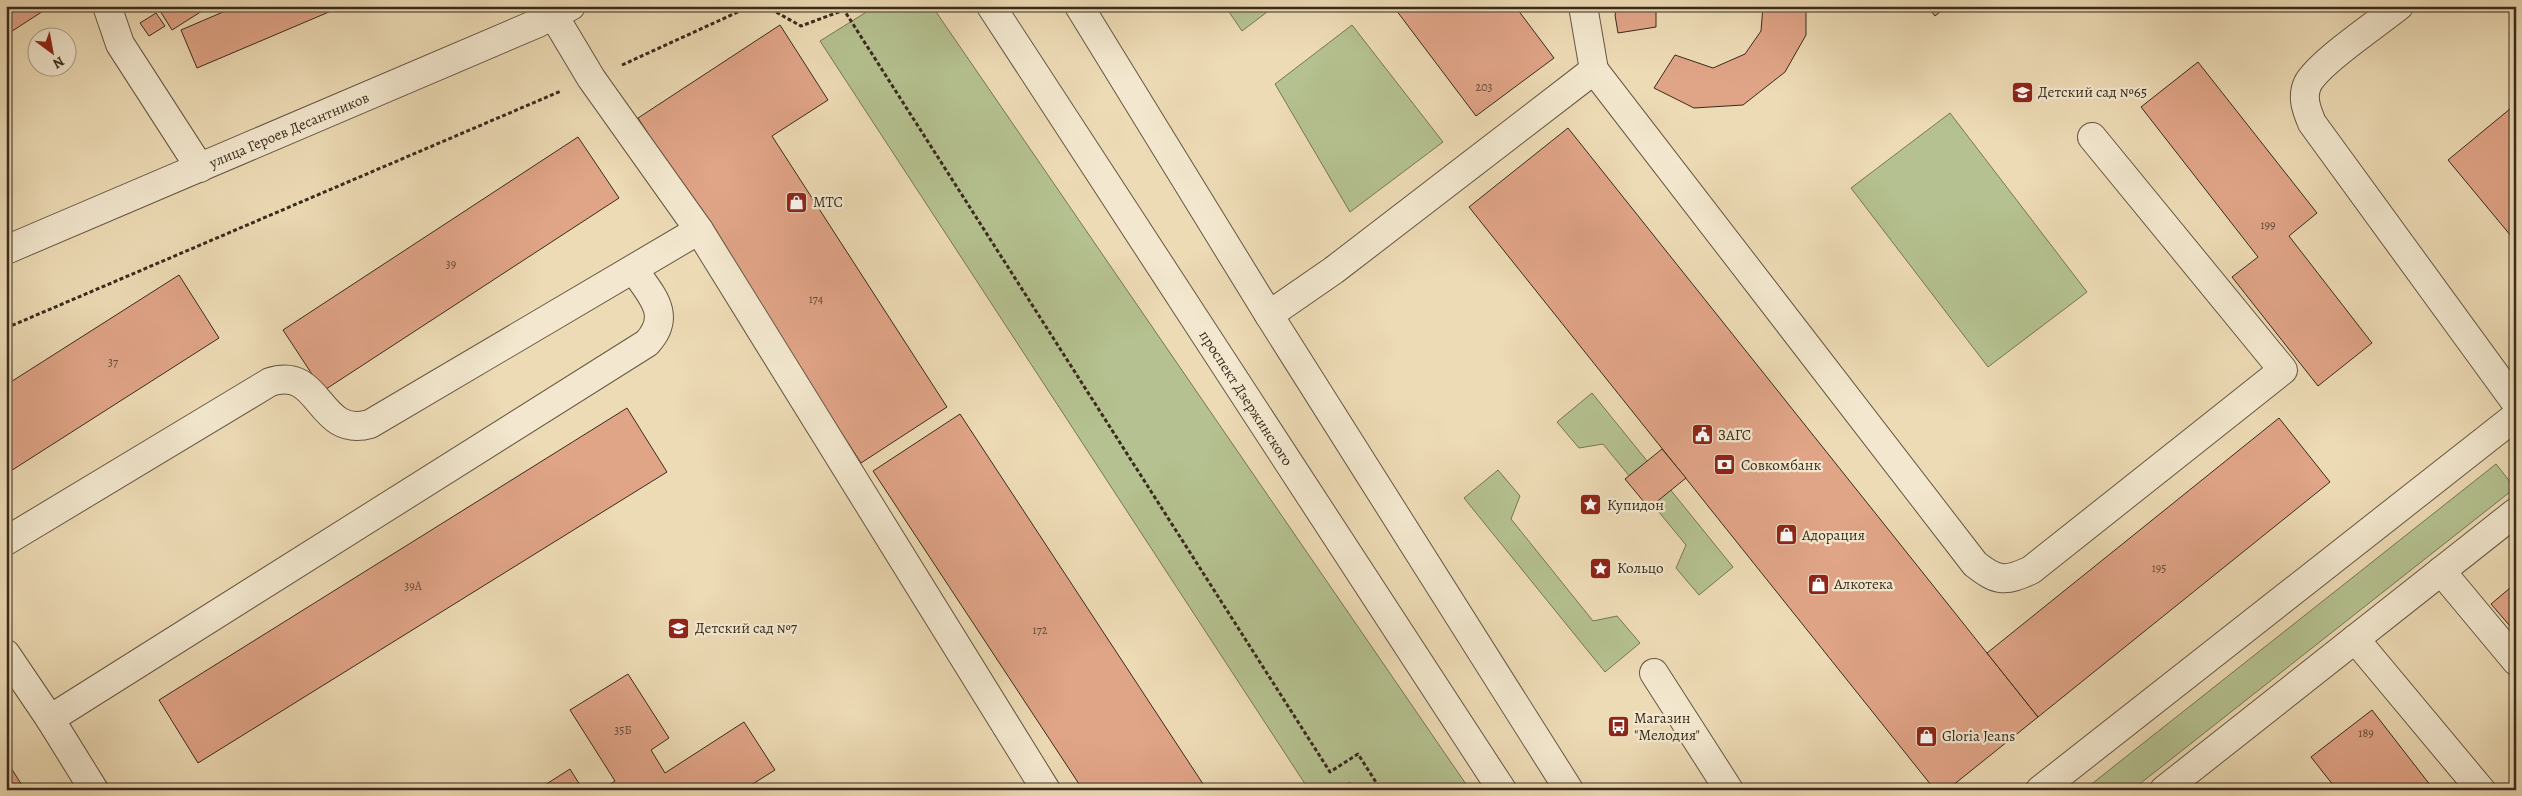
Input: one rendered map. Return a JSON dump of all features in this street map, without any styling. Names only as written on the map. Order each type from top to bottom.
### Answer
[{"type":"street","points":[[108,6],[120,44],[200,168]]},
{"type":"street","name":"проспект Дзержинского","points":[[991,6],[1502,790]]},
{"type":"street","points":[[1079,6],[1269,315],[1569,790]]},
{"type":"street","points":[[1583,6],[1594,70],[1975,564],[1991,577],[2012,579],[2031,570],[2283,370],[2092,136]]},
{"type":"street","points":[[2399,6],[2320,68],[2308,84],[2304,104],[2312,123],[2516,404]]},
{"type":"street","points":[[548,13],[591,78],[699,230],[1046,790]]},
{"type":"street","name":"улица Героев Десантников","points":[[7,248],[200,168],[548,13]]},
{"type":"street","points":[[1269,315],[1334,270],[1594,70]]},
{"type":"street","points":[[6,541],[270,382],[282,378],[295,380],[306,387],[334,418],[344,426],[357,428],[370,424],[699,230]]},
{"type":"street","points":[[50,719],[647,343],[658,332],[661,317],[656,303],[634,270]]},
{"type":"street","points":[[2040,790],[2516,416]]},
{"type":"street","points":[[2164,790],[2516,512]]},
{"type":"street","points":[[2441,571],[2516,661]]},
{"type":"street","points":[[2355,639],[2481,790]]},
{"type":"street","points":[[6,654],[50,719],[94,790]]},
{"type":"street","points":[[1654,672],[1729,790]]},
{"type":"path","points":[[6,328],[591,78],[751,6]]},
{"type":"path","points":[[765,6],[801,26],[844,10],[1330,772],[1358,754],[1381,790]]},
{"type":"green space","points":[[876,6],[932,6],[1470,790],[1355,790],[1350,782],[1338,790],[1309,790],[820,41]]},
{"type":"green space","points":[[1225,6],[1275,6],[1242,31]]},
{"type":"green space","points":[[1352,25],[1443,142],[1350,212],[1275,84]]},
{"type":"green space","points":[[1950,113],[2087,292],[1988,367],[1851,188]]},
{"type":"green space","points":[[1592,393],[1733,567],[1699,595],[1676,568],[1686,545],[1603,444],[1579,448],[1557,422]]},
{"type":"green space","points":[[2496,464],[2515,488],[2132,790],[2084,790]]},
{"type":"green space","points":[[1498,470],[1520,496],[1511,519],[1593,621],[1617,616],[1640,643],[1605,672],[1464,498]]},
{"type":"building","points":[[6,6],[51,6],[6,35]]},
{"type":"building","points":[[157,6],[199,6],[202,11],[172,30]]},
{"type":"building","points":[[237,6],[343,6],[197,68],[181,30]]},
{"type":"building","points":[[1393,6],[1515,6],[1554,58],[1476,116]]},
{"type":"building","points":[[1618,6],[1656,6],[1656,27],[1618,33],[1615,15]]},
{"type":"building","points":[[1763,6],[1806,6],[1806,35],[1785,72],[1743,105],[1694,108],[1654,88],[1675,55],[1713,68],[1745,54],[1761,31]]},
{"type":"building","points":[[1927,6],[1948,6],[1935,16]]},
{"type":"building","points":[[156,13],[165,26],[149,36],[140,23]]},
{"type":"building","points":[[780,25],[828,100],[772,136],[947,407],[861,463],[638,118]]},
{"type":"building","points":[[2198,62],[2317,213],[2289,236],[2372,343],[2318,386],[2232,277],[2258,257],[2141,107]]},
{"type":"building","points":[[2516,104],[2516,242],[2448,160]]},
{"type":"building","points":[[1568,128],[2038,717],[1947,790],[1935,790],[1469,207]]},
{"type":"building","points":[[578,137],[619,198],[323,391],[283,330]]},
{"type":"building","points":[[179,275],[219,338],[6,474],[6,385]]},
{"type":"building","points":[[627,408],[667,472],[198,763],[159,700]]},
{"type":"building","points":[[960,414],[1207,790],[1083,790],[873,471]]},
{"type":"building","points":[[2279,418],[2330,482],[2038,717],[1987,653]]},
{"type":"building","points":[[1662,449],[1686,478],[1649,508],[1625,479]]},
{"type":"building","points":[[2516,583],[2516,633],[2491,604]]},
{"type":"building","points":[[628,674],[669,738],[651,750],[665,773],[744,722],[775,770],[743,790],[601,790],[615,781],[570,710]]},
{"type":"building","points":[[2372,710],[2434,790],[2337,790],[2311,757]]},
{"type":"building","points":[[6,760],[25,790],[6,790]]},
{"type":"building","points":[[570,769],[583,790],[537,790]]},
{"type":"place","name":"Детский сад №65","points":[[2022,92]]},
{"type":"place","name":"МТС","points":[[797,202]]},
{"type":"place","name":"ЗАГС","points":[[1702,435]]},
{"type":"place","name":"Совкомбанк","points":[[1725,465]]},
{"type":"place","name":"Купидон","points":[[1591,505]]},
{"type":"place","name":"Адорация","points":[[1786,535]]},
{"type":"place","name":"Кольцо","points":[[1601,568]]},
{"type":"place","name":"Алкотека","points":[[1818,584]]},
{"type":"place","name":"Детский сад №7","points":[[679,628]]},
{"type":"place","name":"Магазин \"Мелодия\"","points":[[1618,727]]},
{"type":"place","name":"Gloria Jeans","points":[[1926,736]]}]
